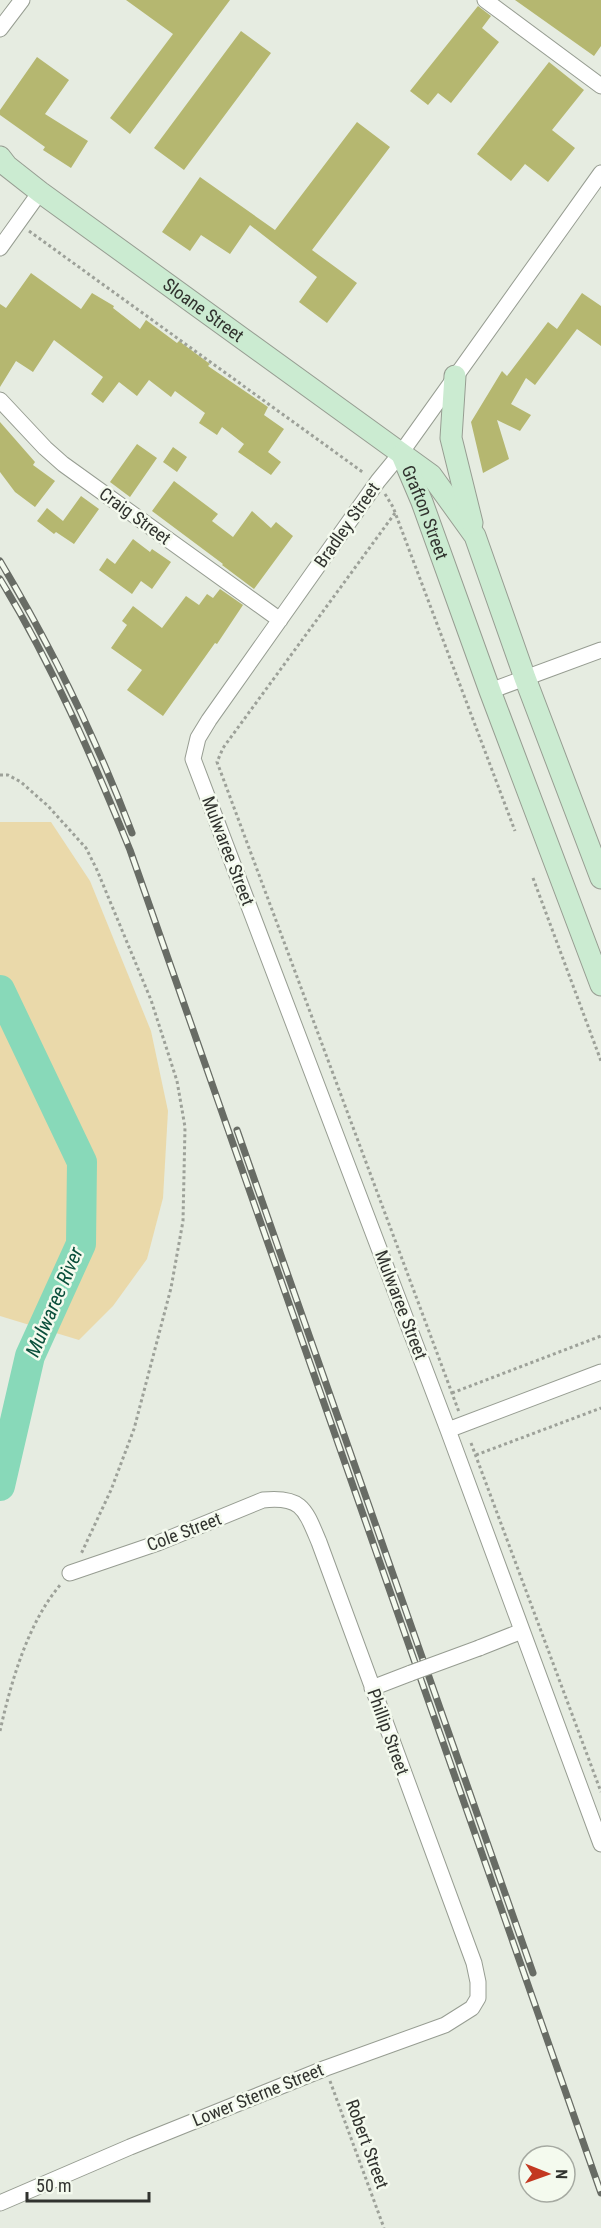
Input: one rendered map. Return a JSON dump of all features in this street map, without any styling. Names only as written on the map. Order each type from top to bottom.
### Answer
[{"type":"street","points":[[0,29],[22,0]]},
{"type":"street","points":[[485,0],[601,87]]},
{"type":"street","name":"Sloane Street","points":[[2,162],[40,192],[401,453]]},
{"type":"street","name":"Bradley Street","points":[[196,767],[193,759],[194,748],[203,729],[378,481],[401,453],[454,376],[600,177]]},
{"type":"street","points":[[0,248],[40,192]]},
{"type":"street","points":[[454,376],[451,438],[475,536]]},
{"type":"street","name":"Craig Street","points":[[0,400],[24,427],[63,464],[280,620]]},
{"type":"street","name":"Grafton Street","points":[[401,453],[431,475],[475,536],[525,678],[601,878]]},
{"type":"street","name":"Grafton Street","points":[[401,453],[422,502],[490,691],[601,985]]},
{"type":"street","points":[[490,691],[601,650]]},
{"type":"street","name":"Mulwaree Street","points":[[196,767],[448,1430],[601,1844]]},
{"type":"street","points":[[448,1430],[601,1372]]},
{"type":"street","name":"Cole Street","points":[[70,1573],[147,1547],[262,1500],[281,1498],[297,1503]]},
{"type":"street","name":"Phillip Street","points":[[297,1503],[308,1517],[319,1542],[474,1963]]},
{"type":"street","points":[[372,1688],[522,1631]]},
{"type":"street","name":"Lower Sterne Street","points":[[0,2203],[130,2147],[326,2068],[446,2025],[472,2008],[478,1998],[478,1982],[474,1963]]},
{"type":"path","points":[[25,228],[350,464],[378,481],[395,513],[515,831]]},
{"type":"path","points":[[395,513],[220,753],[218,762],[601,1792]]},
{"type":"path","points":[[0,775],[21,782],[48,806],[86,848],[151,1000],[177,1081],[185,1127],[183,1221],[178,1253],[131,1438],[91,1536],[70,1573],[45,1604],[13,1679],[0,1731]]},
{"type":"path","points":[[533,878],[601,1061]]},
{"type":"path","points":[[452,1393],[601,1336]]},
{"type":"path","points":[[476,1455],[601,1408]]},
{"type":"path","name":"Robert Street","points":[[326,2068],[384,2228]]},
{"type":"shaded area","points":[[0,822],[51,822],[90,881],[151,1031],[168,1111],[163,1198],[147,1259],[113,1306],[79,1340],[0,1316]]},
{"type":"building","points":[[126,0],[230,0],[130,134],[110,118],[173,34]]},
{"type":"building","points":[[515,0],[601,0],[601,46],[594,56]]},
{"type":"building","points":[[478,6],[491,16],[482,28],[499,42],[451,103],[438,93],[428,105],[410,91]]},
{"type":"building","points":[[241,31],[271,53],[184,170],[154,148]]},
{"type":"building","points":[[37,57],[69,80],[45,114],[88,141],[71,168],[43,150],[45,147],[0,115],[0,110]]},
{"type":"building","points":[[549,62],[584,90],[552,130],[575,148],[548,182],[525,164],[511,181],[477,154]]},
{"type":"building","points":[[357,122],[390,147],[312,250],[357,283],[327,323],[299,302],[317,277],[250,225],[230,254],[201,235],[190,251],[162,232],[200,177],[275,230]]},
{"type":"building","points":[[31,273],[81,309],[92,293],[114,306],[113,308],[140,329],[146,320],[177,343],[179,341],[210,364],[208,366],[268,407],[264,415],[284,429],[268,452],[281,462],[271,475],[238,452],[244,444],[222,427],[217,435],[199,423],[205,413],[175,391],[171,397],[149,380],[137,396],[119,382],[103,403],[91,394],[103,377],[54,340],[33,372],[16,361],[0,387],[0,304],[6,308]]},
{"type":"building","points":[[582,293],[601,306],[601,346],[577,329],[535,385],[526,378],[511,404],[531,415],[520,431],[497,420],[509,459],[483,473],[471,422],[502,371],[507,376],[548,322],[557,329]]},
{"type":"building","points":[[0,422],[35,462],[33,465],[55,481],[35,507],[15,492],[0,472]]},
{"type":"building","points":[[137,444],[157,458],[130,497],[110,482]]},
{"type":"building","points":[[173,447],[187,457],[177,472],[163,462]]},
{"type":"building","points":[[174,481],[218,514],[212,521],[233,537],[252,511],[271,528],[276,522],[293,536],[254,589],[152,511]]},
{"type":"building","points":[[81,496],[99,509],[74,544],[56,532],[54,534],[37,521],[47,508],[63,521]]},
{"type":"building","points":[[133,539],[150,552],[152,549],[171,562],[152,589],[141,581],[132,594],[99,570],[107,558],[115,564]]},
{"type":"building","points":[[220,589],[243,605],[163,716],[127,690],[142,670],[111,648],[127,625],[122,621],[133,606],[162,628],[186,596],[199,605],[207,594],[213,598]]},
{"type":"waterway","name":"Mulwaree River","points":[[0,990],[82,1162],[81,1244],[30,1356],[0,1486]]},
{"type":"railway","points":[[0,561],[38,627],[72,694],[104,763],[132,833]]},
{"type":"railway","points":[[0,579],[54,678],[130,850],[601,2193]]},
{"type":"railway","points":[[237,1130],[533,1973]]}]
